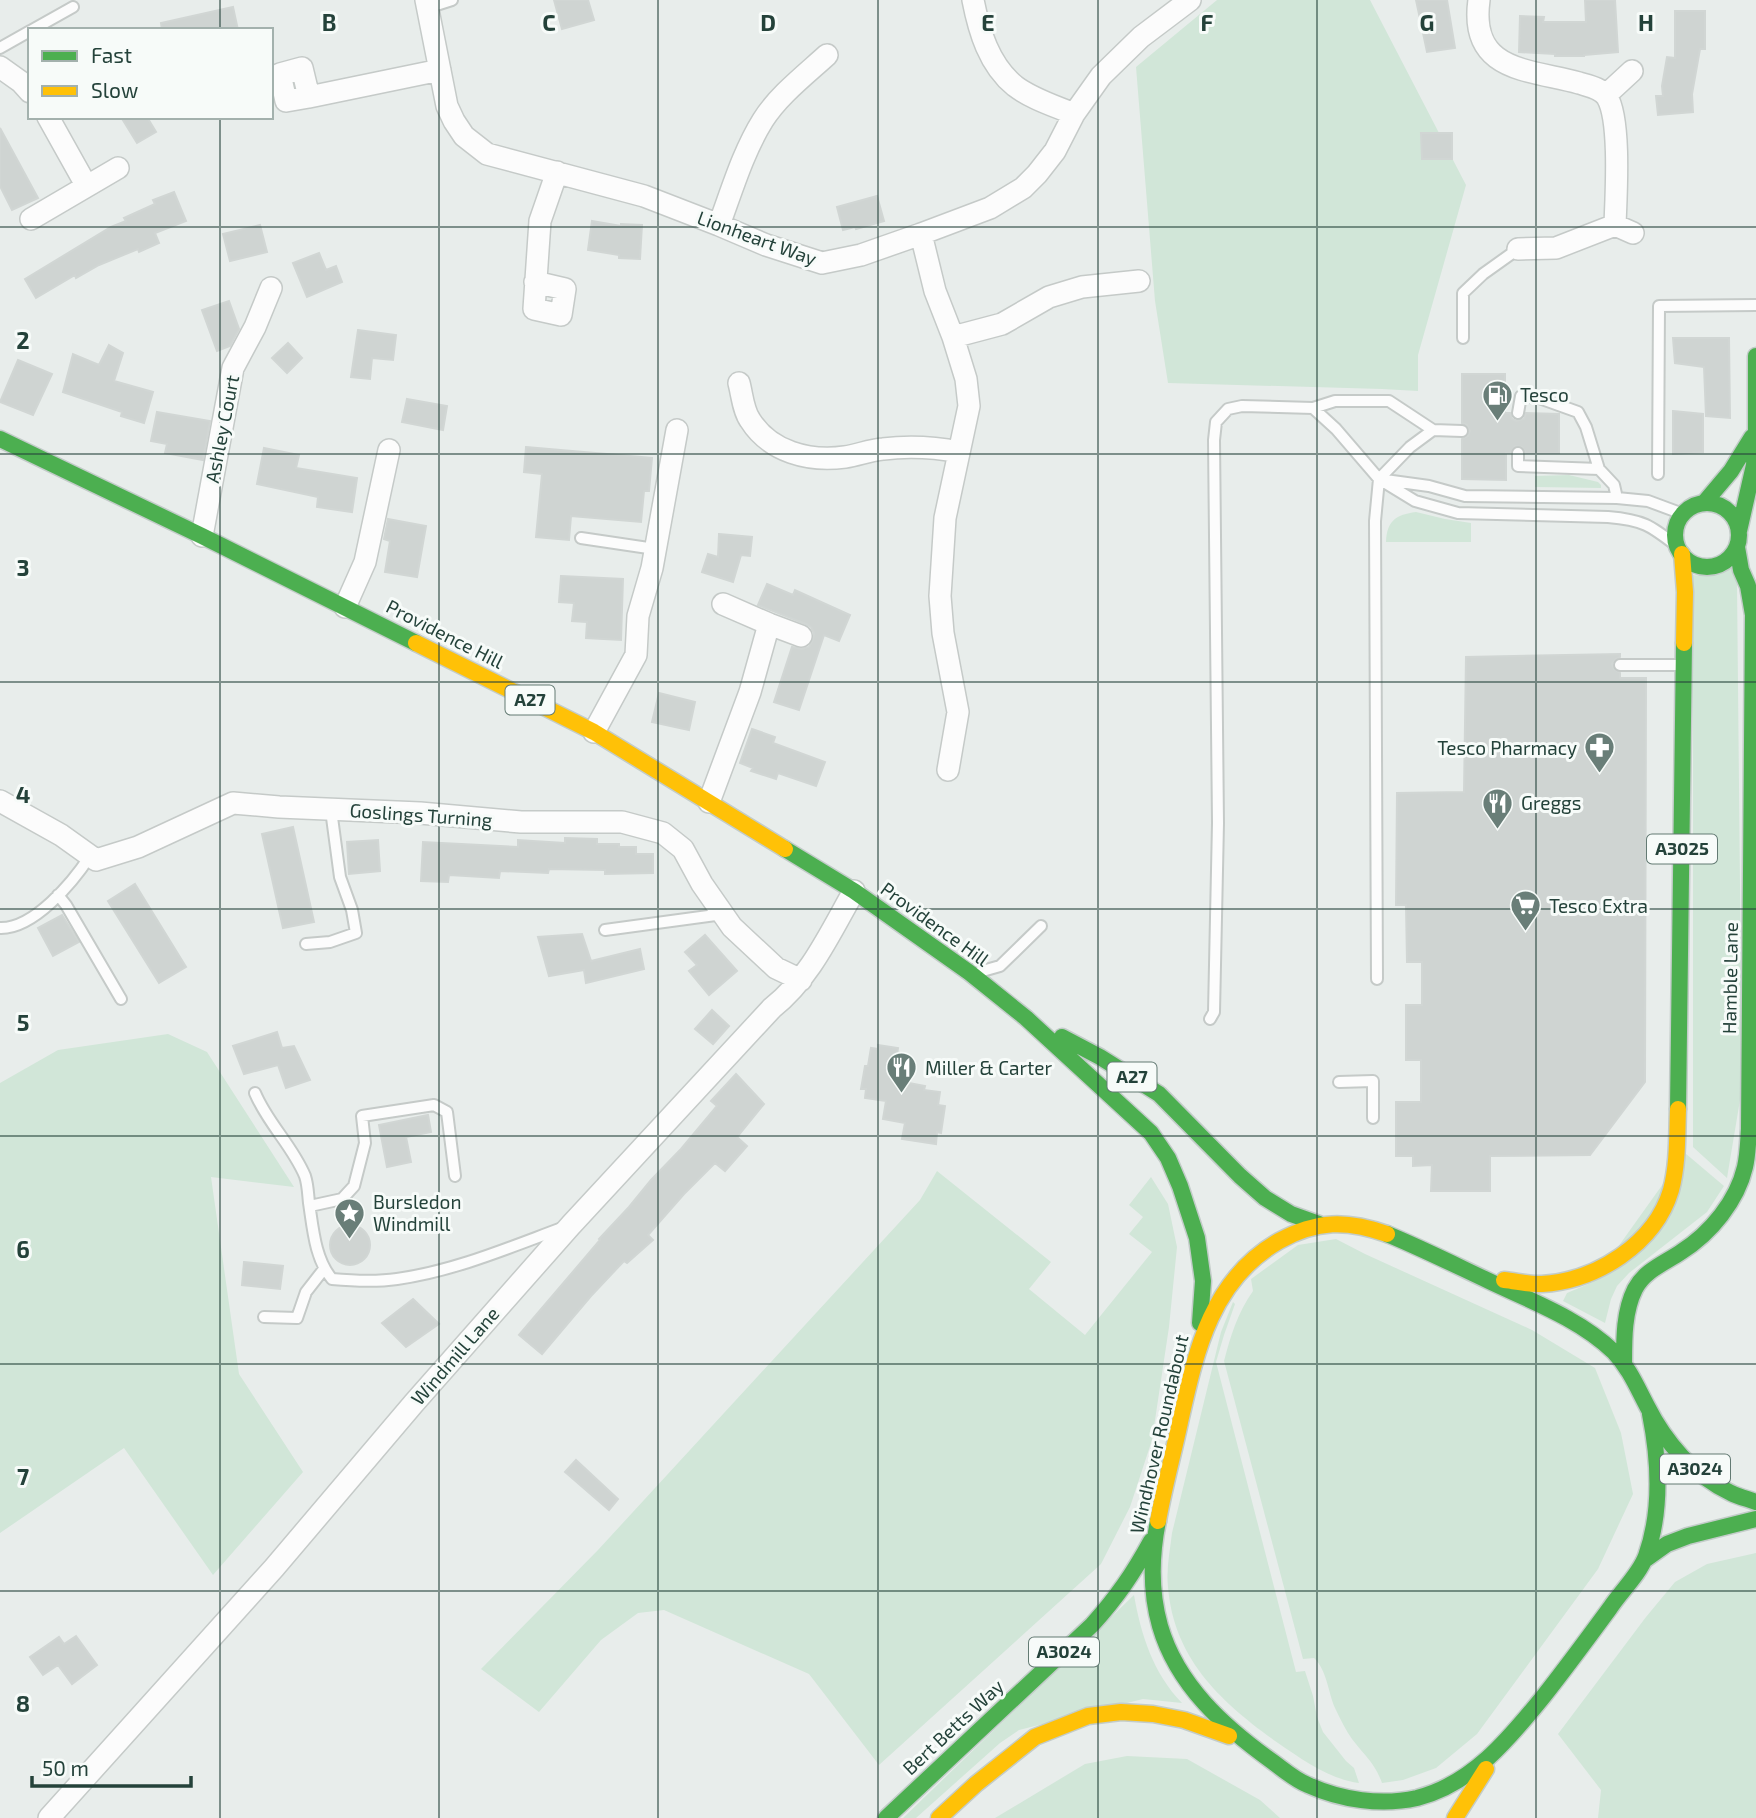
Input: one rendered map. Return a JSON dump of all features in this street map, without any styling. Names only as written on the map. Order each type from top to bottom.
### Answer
[{"type":"main road","name":"Hamble Lane","points":[[1624,1363],[1627,1311],[1636,1287],[1651,1270],[1685,1250],[1714,1224],[1736,1191],[1745,1168],[1749,1116],[1754,615],[1748,586],[1741,569],[1738,539],[1754,465],[1756,356]]},
{"type":"main road","points":[[1704,503],[1723,507],[1731,513],[1736,521],[1738,539],[1732,555],[1725,561],[1707,567],[1689,561],[1679,550],[1676,529],[1683,514],[1704,503],[1731,471],[1756,430]]},
{"type":"main road","name":"Providence Hill","points":[[0,439],[202,536],[594,732],[854,891],[970,973],[1026,1018],[1151,1133],[1168,1158],[1184,1199],[1200,1260],[1203,1281],[1198,1347]]},
{"type":"main road","name":"A3025","points":[[1485,1278],[1542,1284],[1580,1277],[1631,1249],[1650,1230],[1666,1203],[1674,1177],[1677,1145],[1685,592],[1679,550]]},
{"type":"main road","name":"Providence Hill","points":[[1026,1018],[1100,1057],[1159,1094],[1265,1198],[1292,1214],[1319,1224]]},
{"type":"main road","name":"Windhover Roundabout","points":[[1319,1224],[1352,1224],[1391,1236],[1485,1278],[1587,1331],[1624,1363],[1650,1414],[1656,1441],[1658,1496],[1646,1559],[1568,1665],[1499,1749],[1475,1769],[1455,1783],[1428,1795],[1397,1801],[1358,1800],[1338,1796],[1305,1784],[1241,1740],[1202,1703],[1172,1657],[1162,1633],[1154,1602],[1154,1536],[1198,1347],[1216,1305],[1227,1285],[1242,1267],[1270,1245],[1319,1224]]},
{"type":"main road","name":"A3024","points":[[1650,1414],[1673,1446],[1699,1473],[1728,1493],[1756,1502]]},
{"type":"main road","points":[[1646,1559],[1667,1544],[1688,1536],[1756,1520]]},
{"type":"main road","name":"Bert Betts Way","points":[[886,1818],[1092,1625],[1117,1597],[1154,1536]]},
{"type":"main road","points":[[939,1818],[976,1784],[1035,1737],[1088,1716],[1121,1712],[1153,1714],[1184,1720],[1241,1740]]},
{"type":"main road","points":[[1455,1818],[1499,1749]]},
{"type":"main road","points":[[1305,1784],[1328,1810]]},
{"type":"street","points":[[973,0],[985,46],[1000,69],[1016,86],[1074,114]]},
{"type":"street","name":"Lionheart Way","points":[[427,4],[447,106],[464,136],[487,154],[644,196],[766,245],[822,263],[861,256],[990,208],[1023,187],[1055,152],[1074,114],[1101,76],[1124,53],[1190,0]]},
{"type":"street","points":[[1479,0],[1478,27],[1486,48],[1503,63],[1597,88],[1606,95],[1613,110],[1624,229],[1556,248],[1518,249]]},
{"type":"street","points":[[719,225],[746,153],[763,119],[789,89],[827,55]]},
{"type":"street","points":[[0,67],[28,90]]},
{"type":"street","points":[[309,97],[440,69]]},
{"type":"street","points":[[1606,95],[1632,71]]},
{"type":"street","points":[[49,119],[86,185]]},
{"type":"street","points":[[31,219],[118,168]]},
{"type":"street","points":[[535,282],[540,221],[557,172]]},
{"type":"street","points":[[921,234],[935,291],[953,337],[965,379],[969,406],[945,518],[940,596],[943,633],[958,712],[948,770]]},
{"type":"street","points":[[953,337],[1002,324],[1049,297],[1082,287],[1139,281]]},
{"type":"street","name":"Ashley Court","points":[[202,536],[233,369],[271,288]]},
{"type":"street","points":[[739,383],[741,419],[770,442],[794,454],[820,458],[845,457],[880,449],[911,447],[959,452]]},
{"type":"street","points":[[594,732],[636,655],[638,615],[652,568],[677,430]]},
{"type":"street","points":[[345,607],[365,562],[389,450]]},
{"type":"street","points":[[723,604],[802,636]]},
{"type":"street","points":[[709,802],[750,692],[769,624]]},
{"type":"street","points":[[0,802],[61,835],[90,856]]},
{"type":"street","name":"Goslings Turning","points":[[90,856],[96,860],[138,846],[233,803],[420,813],[521,822],[622,822],[663,833],[684,849],[702,884],[732,927],[776,968],[801,980]]},
{"type":"street","name":"Windmill Lane","points":[[49,1818],[274,1568],[414,1403],[571,1225],[801,980],[821,952],[854,891]]},
{"type":"lane","points":[[427,4],[452,0]]},
{"type":"lane","points":[[35,28],[73,7]]},
{"type":"lane","points":[[0,48],[28,32]]},
{"type":"lane","points":[[1463,338],[1462,293],[1518,249]]},
{"type":"lane","points":[[1658,474],[1659,306],[1756,305]]},
{"type":"lane","points":[[1518,413],[1521,396],[1539,398],[1577,412],[1586,427],[1600,468],[1614,485],[1617,498]]},
{"type":"lane","points":[[1210,1019],[1214,1012],[1218,823],[1216,422],[1228,409],[1242,406],[1312,408],[1335,401],[1389,401],[1433,430],[1462,431]]},
{"type":"lane","points":[[1312,408],[1336,429],[1379,479],[1415,501],[1458,513],[1632,519],[1653,527],[1679,550]]},
{"type":"lane","points":[[1377,979],[1375,521],[1379,479],[1410,447],[1433,430]]},
{"type":"lane","points":[[1518,453],[1518,466],[1600,468]]},
{"type":"lane","points":[[1379,479],[1429,486],[1465,496],[1617,498],[1648,501],[1683,514]]},
{"type":"lane","points":[[581,538],[655,549]]},
{"type":"lane","points":[[1620,665],[1684,665]]},
{"type":"lane","points":[[306,944],[330,942],[356,933],[352,910],[340,877],[331,810]]},
{"type":"lane","points":[[0,928],[13,928],[25,922],[76,878],[90,856]]},
{"type":"lane","points":[[58,895],[121,999]]},
{"type":"lane","points":[[606,930],[723,914]]},
{"type":"lane","points":[[970,973],[1000,966],[1041,926]]},
{"type":"lane","points":[[1339,1082],[1373,1081],[1373,1118]]},
{"type":"lane","points":[[255,1093],[262,1111],[295,1153],[306,1180],[314,1237],[324,1269],[332,1279],[397,1279],[457,1266],[571,1225]]},
{"type":"lane","points":[[310,1206],[342,1199],[354,1186],[365,1143],[362,1116],[433,1105],[447,1112],[455,1176]]},
{"type":"lane","points":[[264,1317],[297,1318],[306,1292],[324,1269]]},
{"type":"green space","points":[[1217,0],[1370,0],[1466,185],[1418,355],[1418,391],[1168,383],[1155,301],[1136,67]]},
{"type":"green space","points":[[1569,475],[1598,482],[1601,488],[1535,487],[1535,476]]},
{"type":"green space","points":[[1416,512],[1471,523],[1471,542],[1386,542],[1388,528],[1394,520]]},
{"type":"green space","points":[[1732,567],[1737,584],[1742,1088],[1727,1178],[1693,1147],[1693,575],[1712,574]]},
{"type":"green space","points":[[168,1034],[207,1052],[294,1187],[211,1177],[239,1374],[303,1472],[213,1575],[124,1448],[0,1533],[0,1083],[58,1050]]},
{"type":"green space","points":[[1685,1153],[1724,1186],[1707,1212],[1629,1273],[1617,1286],[1605,1323],[1563,1301],[1567,1293],[1593,1282]]},
{"type":"green space","points":[[937,1171],[1051,1262],[1029,1289],[1085,1335],[1152,1252],[1129,1234],[1143,1217],[1129,1205],[1151,1177],[1168,1204],[1177,1247],[1169,1327],[1152,1440],[1130,1507],[1101,1564],[879,1765],[809,1674],[664,1610],[638,1613],[601,1640],[539,1712],[481,1669],[598,1550],[920,1200]]},
{"type":"green space","points":[[1336,1239],[1532,1330],[1595,1368],[1621,1433],[1633,1494],[1598,1569],[1477,1734],[1436,1768],[1403,1780],[1382,1783],[1375,1768],[1343,1724],[1318,1663],[1314,1658],[1303,1659],[1224,1361],[1235,1325],[1253,1291],[1251,1279],[1298,1245]]},
{"type":"green space","points":[[1233,1302],[1235,1304],[1216,1362],[1296,1672],[1305,1671],[1323,1732],[1354,1768],[1359,1783],[1327,1773],[1307,1762],[1238,1712],[1204,1677],[1191,1658],[1172,1613],[1167,1574],[1172,1533],[1221,1332]]},
{"type":"green space","points":[[1756,1553],[1756,1818],[1598,1818],[1601,1790],[1558,1734],[1675,1582],[1707,1564]]},
{"type":"green space","points":[[1134,1595],[1140,1625],[1150,1653],[1163,1679],[1182,1703],[1143,1699],[1019,1730],[1000,1743],[916,1818],[903,1818]]},
{"type":"green space","points":[[1127,1756],[1187,1759],[1260,1800],[1280,1818],[995,1818],[1085,1764]]},
{"type":"building","points":[[554,0],[588,0],[594,20],[562,29]]},
{"type":"building","points":[[1416,0],[1447,0],[1455,48],[1427,52]]},
{"type":"building","points":[[1585,0],[1615,0],[1618,52],[1555,56],[1519,52],[1520,16],[1544,17],[1543,22],[1586,22]]},
{"type":"building","points":[[233,7],[238,28],[162,28],[161,23]]},
{"type":"building","points":[[1675,11],[1705,11],[1705,49],[1700,49],[1692,94],[1693,112],[1658,115],[1656,96],[1663,96],[1667,57],[1675,58]]},
{"type":"building","points":[[122,119],[148,119],[156,132],[137,143]]},
{"type":"building","points":[[0,128],[38,198],[12,210],[0,186]]},
{"type":"building","points":[[1421,133],[1452,133],[1452,159],[1422,159]]},
{"type":"building","points":[[174,192],[186,221],[155,233],[159,243],[99,265],[76,278],[75,275],[36,298],[25,279],[111,227],[126,221],[124,218],[155,204],[153,200]]},
{"type":"building","points":[[877,196],[884,221],[843,230],[837,207]]},
{"type":"building","points":[[592,221],[621,226],[642,225],[640,259],[619,258],[619,255],[588,250]]},
{"type":"building","points":[[260,225],[267,252],[230,261],[223,234]]},
{"type":"building","points":[[319,253],[326,270],[336,266],[342,282],[307,297],[293,263]]},
{"type":"building","points":[[229,301],[239,329],[230,346],[217,351],[202,310]]},
{"type":"building","points":[[358,330],[396,335],[393,360],[372,358],[370,379],[351,377]]},
{"type":"building","points":[[1673,338],[1729,338],[1730,418],[1706,416],[1704,367],[1675,363]]},
{"type":"building","points":[[288,343],[302,358],[287,373],[272,358]]},
{"type":"building","points":[[109,345],[123,353],[114,381],[153,392],[144,423],[121,416],[122,412],[63,392],[73,354],[99,365]]},
{"type":"building","points":[[18,360],[52,374],[33,415],[0,402]]},
{"type":"building","name":"Tesco","points":[[1462,374],[1505,374],[1505,413],[1510,413],[1516,421],[1524,419],[1526,413],[1559,414],[1559,453],[1526,453],[1522,447],[1515,446],[1510,453],[1506,453],[1506,480],[1462,479],[1462,439],[1468,436],[1470,431],[1467,425],[1462,423]]},
{"type":"building","points":[[407,399],[447,406],[443,430],[402,422]]},
{"type":"building","points":[[1673,411],[1703,414],[1703,452],[1673,454]]},
{"type":"building","points":[[157,412],[210,421],[203,460],[165,453],[167,444],[151,441]]},
{"type":"building","points":[[526,447],[652,458],[649,491],[644,491],[641,522],[571,516],[569,540],[536,537],[542,474],[524,472]]},
{"type":"building","points":[[264,448],[299,455],[296,468],[357,478],[352,512],[317,507],[318,497],[257,484]]},
{"type":"building","points":[[388,519],[426,526],[417,577],[385,572],[390,541],[384,539]]},
{"type":"building","points":[[719,534],[752,537],[750,556],[741,555],[733,582],[702,572],[708,554],[718,557]]},
{"type":"building","points":[[561,576],[623,579],[621,640],[586,638],[587,622],[572,621],[574,603],[559,602]]},
{"type":"building","points":[[767,584],[793,595],[795,590],[850,615],[839,641],[824,635],[799,710],[774,702],[792,647],[809,647],[814,633],[806,624],[758,605]]},
{"type":"building","name":"Tesco Extra","points":[[1620,654],[1612,664],[1620,673],[1620,678],[1646,678],[1645,1082],[1590,1155],[1490,1156],[1490,1191],[1431,1191],[1432,1165],[1413,1166],[1413,1156],[1396,1156],[1396,1102],[1421,1102],[1421,1060],[1406,1060],[1406,1005],[1422,1005],[1422,962],[1407,962],[1406,905],[1396,905],[1397,793],[1464,792],[1466,657]]},
{"type":"building","points":[[659,693],[695,702],[689,730],[652,722]]},
{"type":"building","points":[[752,729],[775,737],[773,743],[825,762],[816,786],[778,773],[776,779],[751,771],[753,768],[740,763]]},
{"type":"building","points":[[293,827],[314,922],[283,928],[262,834]]},
{"type":"building","points":[[565,838],[597,839],[597,844],[636,847],[636,854],[653,854],[653,873],[605,874],[605,870],[549,869],[548,873],[500,871],[499,878],[449,875],[448,882],[421,881],[423,842],[518,847],[518,840],[565,843]]},
{"type":"building","points":[[378,840],[380,871],[349,874],[347,842]]},
{"type":"building","points":[[135,884],[186,967],[159,983],[108,901]]},
{"type":"building","points":[[62,915],[79,942],[53,956],[38,928]]},
{"type":"building","points":[[582,934],[591,961],[640,949],[644,969],[586,983],[584,970],[549,976],[538,937]]},
{"type":"building","points":[[705,935],[737,971],[709,995],[689,971],[697,965],[685,952]]},
{"type":"building","points":[[712,1010],[729,1026],[713,1044],[695,1029]]},
{"type":"building","points":[[277,1032],[282,1048],[294,1046],[310,1080],[286,1088],[278,1065],[244,1074],[233,1046]]},
{"type":"building","name":"Miller & Carter","points":[[878,1045],[898,1048],[895,1069],[911,1072],[909,1083],[925,1086],[924,1090],[940,1092],[938,1105],[945,1106],[941,1133],[937,1132],[936,1144],[902,1139],[905,1123],[883,1119],[886,1101],[865,1098],[866,1089],[861,1089],[865,1066],[868,1066],[871,1048],[878,1049]]},
{"type":"building","points":[[736,1074],[764,1104],[737,1137],[747,1146],[725,1171],[715,1163],[684,1194],[648,1235],[653,1240],[627,1263],[624,1261],[542,1354],[519,1335],[599,1239],[717,1106],[711,1101]]},
{"type":"building","points":[[428,1115],[431,1132],[406,1137],[411,1162],[387,1167],[379,1125]]},
{"type":"building","points":[[350,1225],[364,1231],[370,1245],[364,1259],[350,1265],[336,1259],[330,1245],[336,1231]]},
{"type":"building","points":[[244,1262],[283,1266],[280,1289],[242,1285]]},
{"type":"building","points":[[413,1299],[439,1324],[406,1347],[382,1323]]},
{"type":"building","points":[[576,1460],[618,1499],[609,1510],[565,1472]]},
{"type":"building","points":[[76,1636],[97,1665],[72,1684],[58,1665],[43,1675],[30,1657],[59,1637],[64,1644]]},
{"type":"traffic: fast","points":[[1739,531],[1754,465],[1756,356]]},
{"type":"traffic: fast","points":[[1704,503],[1731,471],[1752,437]]},
{"type":"traffic: fast","points":[[0,439],[416,643]]},
{"type":"traffic: fast","points":[[1707,503],[1725,509],[1733,517],[1739,535],[1733,553],[1725,561],[1707,567],[1689,561],[1681,553],[1675,535],[1681,517],[1689,509],[1707,503]]},
{"type":"traffic: fast","points":[[1624,1363],[1627,1315],[1631,1297],[1639,1282],[1692,1244],[1712,1226],[1736,1192],[1747,1157],[1753,615],[1737,547]]},
{"type":"traffic: fast","points":[[1678,1109],[1684,643]]},
{"type":"traffic: fast","points":[[785,849],[854,891],[970,973],[1026,1018],[1151,1133],[1168,1158],[1197,1238],[1203,1281],[1200,1323]]},
{"type":"traffic: fast","points":[[1062,1037],[1159,1094],[1265,1198],[1291,1214],[1319,1224]]},
{"type":"traffic: fast","points":[[1387,1234],[1554,1312],[1601,1340],[1624,1365],[1654,1419],[1682,1457],[1718,1486],[1756,1502]]},
{"type":"traffic: fast","points":[[1158,1521],[1153,1574],[1154,1600],[1160,1626],[1178,1667],[1204,1703],[1255,1749],[1303,1783],[1361,1800],[1417,1798],[1455,1782],[1503,1744],[1552,1686],[1639,1570],[1651,1539],[1657,1503],[1657,1467],[1650,1414]]},
{"type":"traffic: fast","points":[[1646,1559],[1667,1544],[1688,1536],[1756,1519]]},
{"type":"traffic: fast","points":[[886,1818],[1092,1625],[1124,1585],[1151,1541]]},
{"type":"traffic: slow","points":[[1682,554],[1685,592],[1684,643]]},
{"type":"traffic: slow","points":[[416,643],[594,732],[785,849]]},
{"type":"traffic: slow","points":[[1504,1280],[1542,1284],[1583,1276],[1621,1256],[1637,1243],[1652,1227],[1671,1190],[1676,1160],[1678,1109]]},
{"type":"traffic: slow","points":[[1158,1521],[1200,1344],[1222,1297],[1237,1276],[1256,1257],[1279,1241],[1306,1229],[1332,1224],[1359,1226],[1387,1234]]},
{"type":"traffic: slow","points":[[939,1818],[976,1784],[1035,1737],[1088,1716],[1121,1712],[1153,1714],[1184,1720],[1229,1736]]},
{"type":"traffic: slow","points":[[1455,1818],[1486,1769]]},
{"type":"place","name":"Tesco","points":[[1497,422]]},
{"type":"place","name":"Tesco Pharmacy","points":[[1600,775]]},
{"type":"place","name":"Greggs","points":[[1498,830]]},
{"type":"place","name":"Tesco Extra","points":[[1526,933]]},
{"type":"place","name":"Miller & Carter","points":[[902,1095]]},
{"type":"place","name":"Bursledon Windmill","points":[[350,1240]]}]
